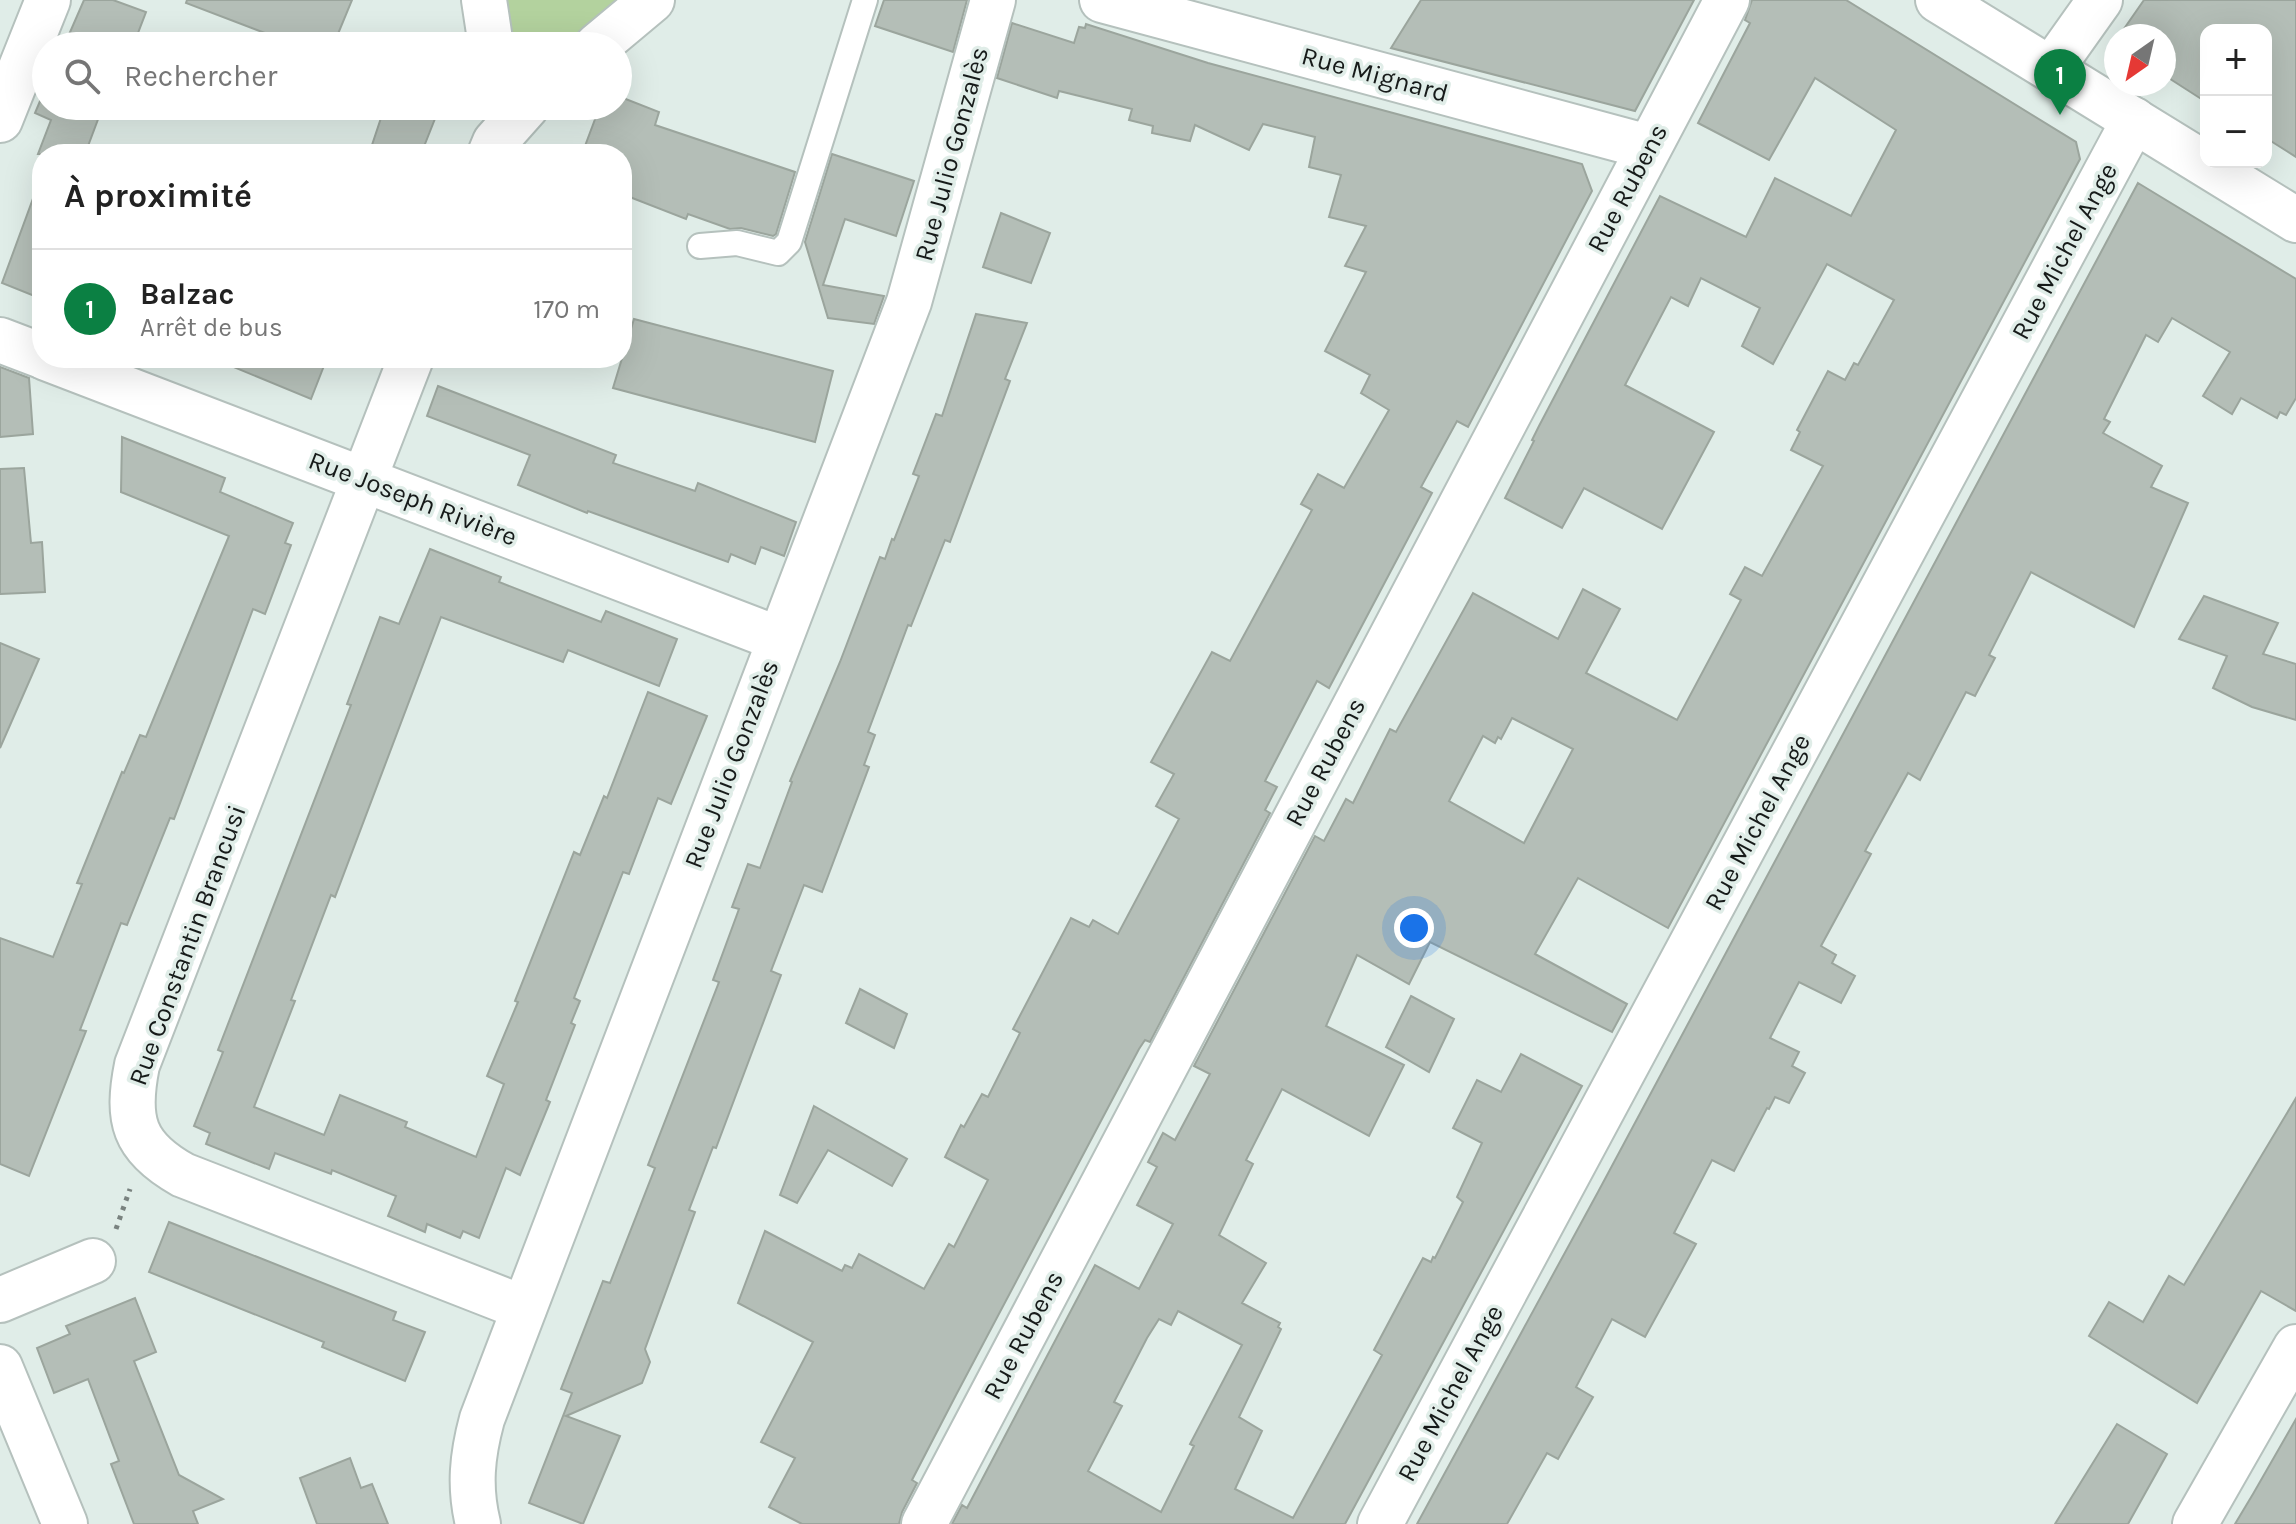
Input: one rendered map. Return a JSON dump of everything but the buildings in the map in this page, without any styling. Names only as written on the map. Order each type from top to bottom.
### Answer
[{"type":"street","points":[[35,32],[48,0]]},
{"type":"street","points":[[484,0],[489,32]]},
{"type":"street","points":[[614,32],[652,0]]},
{"type":"street","name":"Rue Julio Gonzalès","points":[[478,1524],[471,1482],[476,1440],[909,302],[993,0]]},
{"type":"street","name":"Rue Mignard","points":[[1102,0],[1648,147]]},
{"type":"street","name":"Rue Rubens","points":[[924,1524],[1727,0]]},
{"type":"street","points":[[1938,0],[2296,220]]},
{"type":"street","points":[[2051,69],[2100,0]]},
{"type":"street","points":[[0,120],[32,40]]},
{"type":"street","points":[[493,134],[510,120]]},
{"type":"street","name":"Rue Michel Ange","points":[[1380,1524],[2134,120]]},
{"type":"street","name":"Rue Joseph Rivière","points":[[0,340],[32,352]]},
{"type":"street","name":"Rue Joseph Rivière","points":[[73,368],[779,639]]},
{"type":"street","name":"Rue Constantin Brancusi","points":[[146,1147],[134,1121],[131,1092],[137,1065],[407,368]]},
{"type":"street","points":[[146,1147],[160,1162],[183,1175],[524,1308]]},
{"type":"street","points":[[0,1300],[93,1261]]},
{"type":"street","points":[[2195,1524],[2296,1347]]},
{"type":"street","points":[[0,1367],[65,1524]]},
{"type":"lane","points":[[700,246],[737,243],[778,253],[789,242],[865,0]]},
{"type":"path","points":[[93,1261],[90,1247],[114,1235],[146,1147]]},
{"type":"green space","points":[[500,0],[618,0],[587,32],[503,32]]},
{"type":"place","name":"Balzac","points":[[2060,115]]}]
